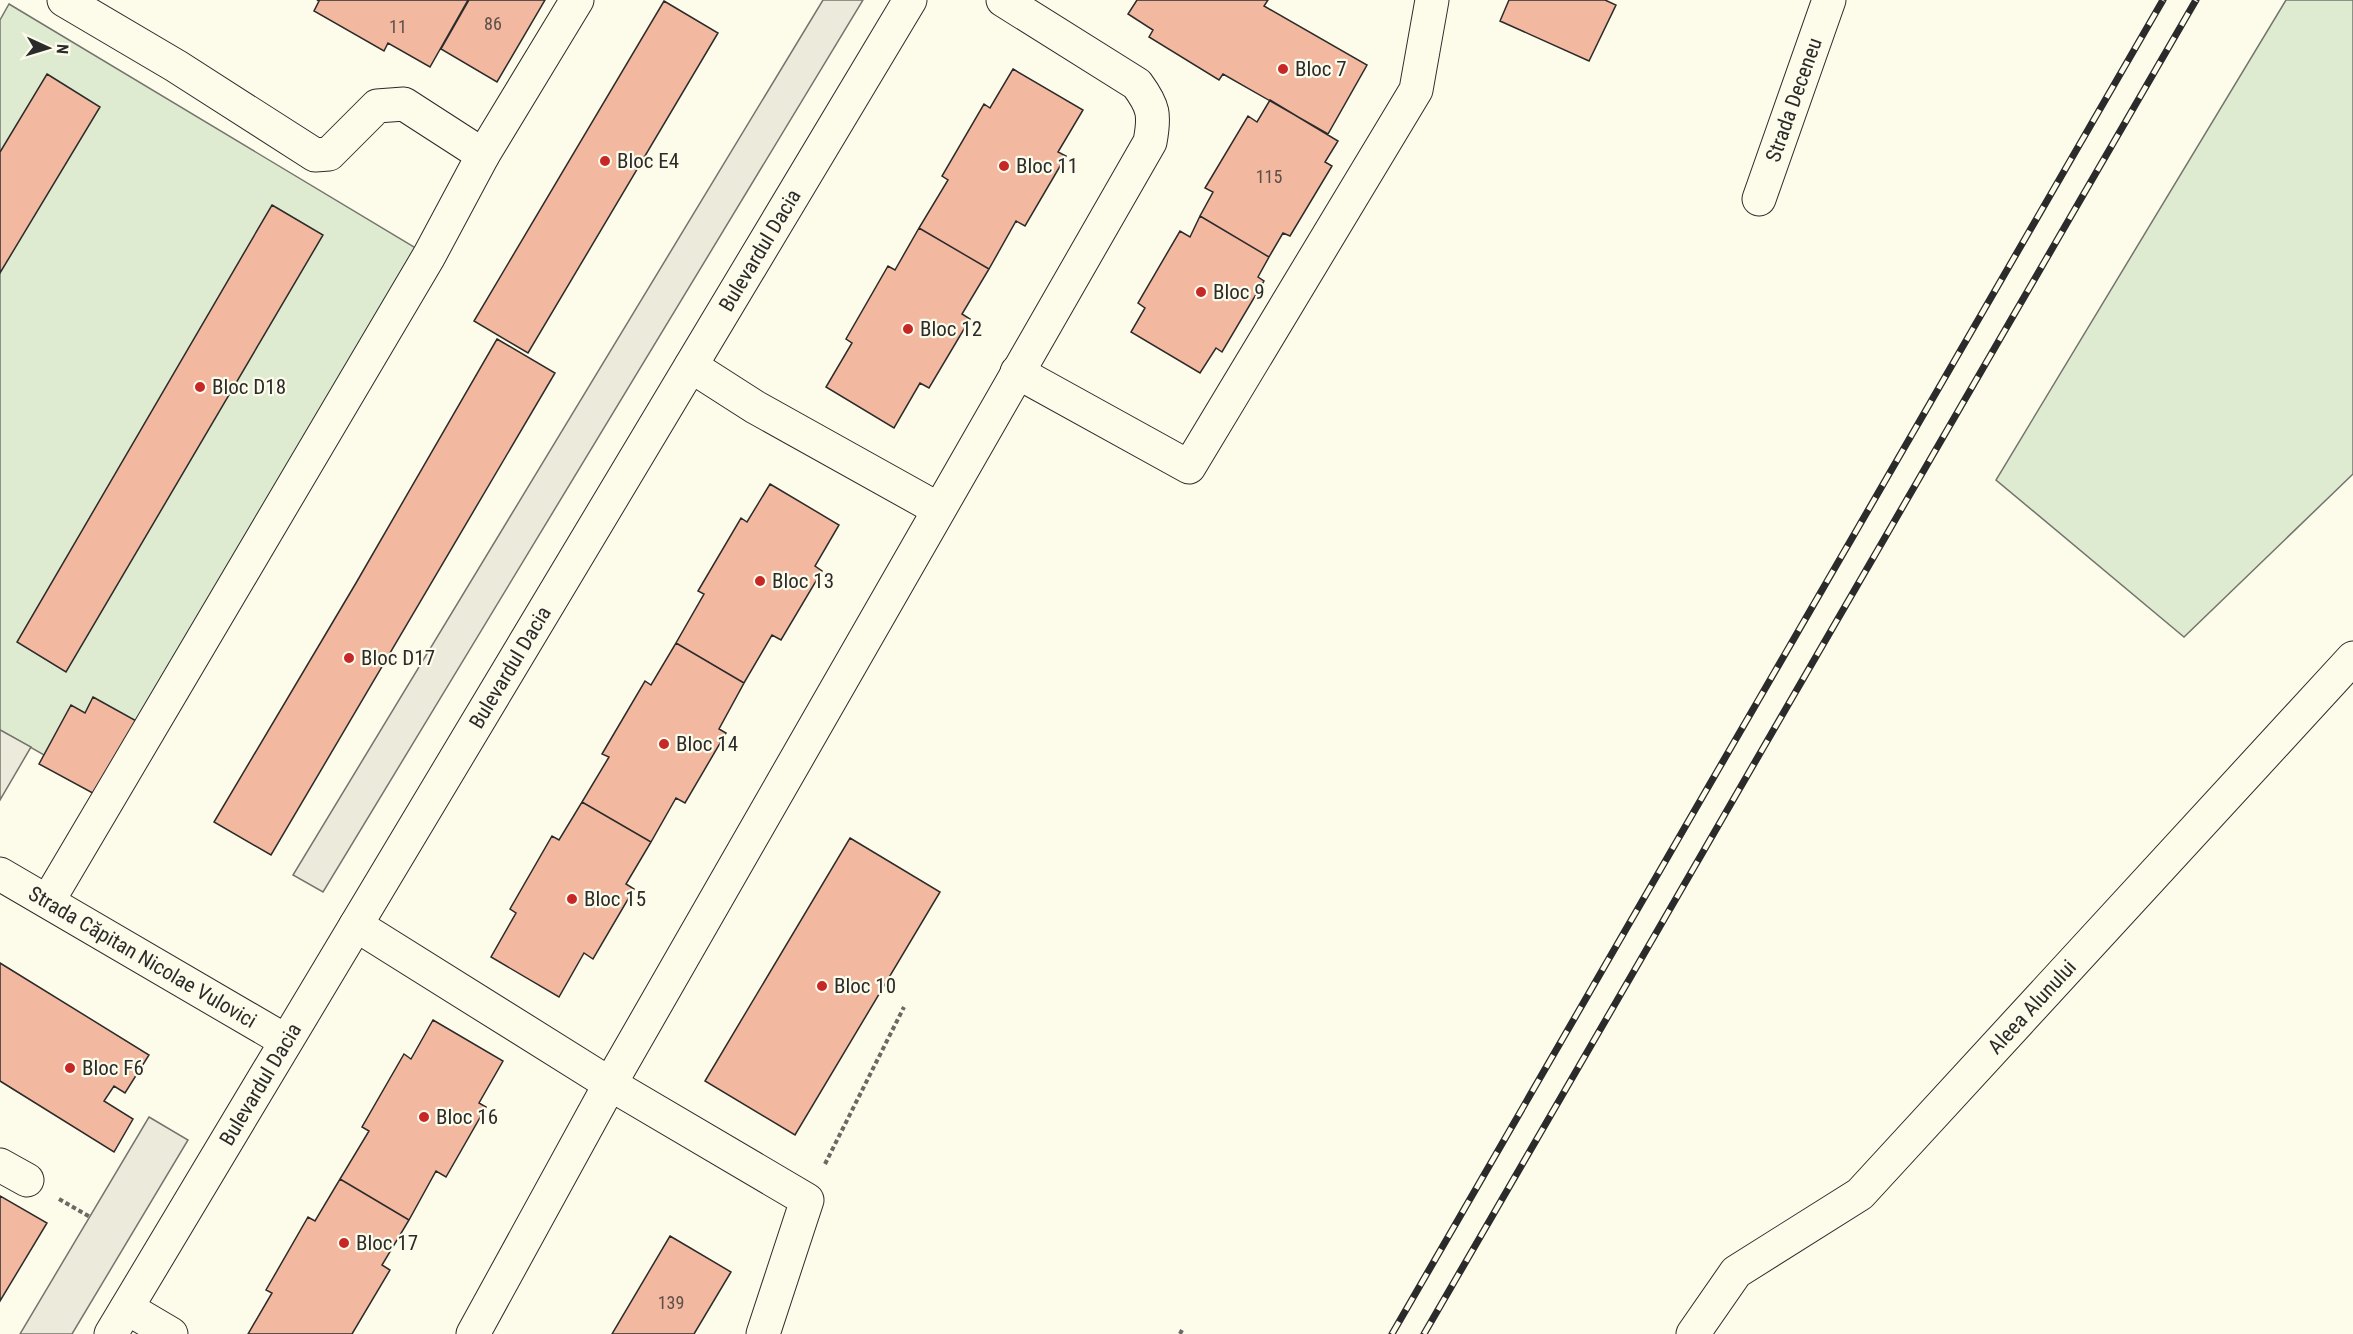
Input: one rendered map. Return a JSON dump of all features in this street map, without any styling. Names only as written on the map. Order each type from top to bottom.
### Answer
[{"type":"main road","points":[[64,0],[176,66],[315,155],[329,154],[378,106],[404,104],[483,155]]},
{"type":"main road","points":[[48,902],[429,256],[483,155],[577,0]]},
{"type":"main road","name":"Bulevardul Dacia","points":[[119,1321],[910,0]]},
{"type":"main road","points":[[472,1334],[610,1084],[1150,142],[1154,116],[1148,99],[1137,84],[1003,0]]},
{"type":"main road","points":[[1017,372],[1189,467],[1416,90],[1432,0]]},
{"type":"main road","name":"Strada Deceneu","points":[[1760,199],[1829,0]]},
{"type":"main road","points":[[691,366],[755,407],[938,509]]},
{"type":"main road","name":"Aleea Alunului","points":[[1693,1334],[1736,1272],[1860,1194],[2353,658]]},
{"type":"main road","name":"Strada Căpitan Nicolae Vulovici","points":[[0,874],[286,1041]]},
{"type":"main road","points":[[356,925],[610,1084],[807,1200],[763,1334]]},
{"type":"main road","points":[[119,1321],[171,1334]]},
{"type":"path","points":[[807,1200],[904,1008]]},
{"type":"green space","points":[[2286,0],[2353,0],[2353,474],[2184,637],[1996,480]]},
{"type":"green space","points":[[9,4],[429,256],[111,793],[0,730],[0,20]]},
{"type":"shaded area","points":[[823,0],[863,0],[323,892],[293,875]]},
{"type":"shaded area","points":[[0,730],[31,747],[0,800]]},
{"type":"shaded area","points":[[149,1117],[188,1140],[72,1334],[20,1334]]},
{"type":"building","points":[[317,0],[468,0],[430,67],[388,43],[384,51],[314,11],[319,1]]},
{"type":"building","points":[[469,0],[545,0],[497,82],[441,49]]},
{"type":"building","name":"Bloc 7","points":[[1137,0],[1268,0],[1264,6],[1367,65],[1328,134],[1223,74],[1219,80],[1149,37],[1153,30],[1128,14]]},
{"type":"building","points":[[1509,0],[1605,0],[1616,5],[1589,61],[1500,21]]},
{"type":"building","name":"Bloc E4","points":[[664,1],[718,33],[528,353],[474,321]]},
{"type":"building","name":"Bloc 11","points":[[1013,69],[1083,110],[1058,152],[1066,156],[1025,226],[1016,221],[989,269],[919,228],[948,180],[942,176],[984,104],[990,108]]},
{"type":"building","points":[[47,74],[100,107],[0,273],[0,152]]},
{"type":"building","points":[[1270,100],[1338,141],[1325,162],[1332,166],[1290,236],[1283,233],[1269,257],[1200,216],[1213,192],[1205,188],[1248,116],[1257,122]]},
{"type":"building","name":"Bloc D18","points":[[272,205],[323,235],[66,672],[17,642]]},
{"type":"building","name":"Bloc 9","points":[[1200,216],[1269,257],[1258,277],[1264,281],[1222,352],[1216,348],[1200,373],[1131,332],[1145,308],[1138,303],[1180,231],[1190,237]]},
{"type":"building","name":"Bloc 12","points":[[919,228],[989,269],[962,314],[970,319],[929,388],[920,383],[894,428],[826,387],[852,343],[846,339],[888,266],[895,270]]},
{"type":"building","name":"Bloc D17","points":[[497,339],[555,373],[271,855],[214,822]]},
{"type":"building","name":"Bloc 13","points":[[770,484],[839,525],[815,566],[822,571],[781,640],[772,635],[744,683],[676,643],[704,594],[698,591],[741,518],[747,522]]},
{"type":"building","name":"Bloc 14","points":[[676,643],[744,683],[719,729],[726,733],[685,803],[676,798],[651,842],[582,802],[609,757],[602,754],[645,681],[651,685]]},
{"type":"building","points":[[93,697],[140,723],[100,797],[39,764],[71,705],[85,713]]},
{"type":"building","name":"Bloc 15","points":[[582,802],[651,842],[626,884],[634,889],[593,959],[584,953],[559,997],[491,957],[516,913],[510,909],[552,836],[559,840]]},
{"type":"building","name":"Bloc 10","points":[[850,838],[940,892],[795,1135],[705,1081]]},
{"type":"building","name":"Bloc F6","points":[[0,963],[149,1055],[125,1093],[114,1086],[104,1101],[133,1119],[114,1152],[0,1081]]},
{"type":"building","name":"Bloc 16","points":[[433,1020],[503,1061],[479,1103],[486,1107],[446,1177],[436,1171],[409,1220],[340,1179],[369,1131],[362,1127],[404,1054],[411,1059]]},
{"type":"building","name":"Bloc 17","points":[[340,1179],[409,1220],[382,1265],[390,1270],[352,1334],[248,1334],[272,1293],[266,1290],[308,1217],[315,1221]]},
{"type":"building","points":[[0,1196],[47,1223],[0,1301]]},
{"type":"building","points":[[670,1236],[731,1272],[694,1334],[612,1334]]},
{"type":"railway","points":[[1392,1334],[2163,0]]},
{"type":"railway","points":[[1424,1334],[2196,0]]},
{"type":"place","name":"Bloc 7","points":[[1283,69]]},
{"type":"place","name":"Bloc E4","points":[[605,161]]},
{"type":"place","name":"Bloc 11","points":[[1004,166]]},
{"type":"place","name":"Bloc 9","points":[[1201,292]]},
{"type":"place","name":"Bloc 12","points":[[908,329]]},
{"type":"place","name":"Bloc D18","points":[[200,387]]},
{"type":"place","name":"Bloc 13","points":[[760,581]]},
{"type":"place","name":"Bloc D17","points":[[349,658]]},
{"type":"place","name":"Bloc 14","points":[[664,744]]},
{"type":"place","name":"Bloc 15","points":[[572,899]]},
{"type":"place","name":"Bloc 10","points":[[822,986]]},
{"type":"place","name":"Bloc F6","points":[[70,1068]]},
{"type":"place","name":"Bloc 16","points":[[424,1117]]},
{"type":"place","name":"Bloc 17","points":[[344,1243]]}]
